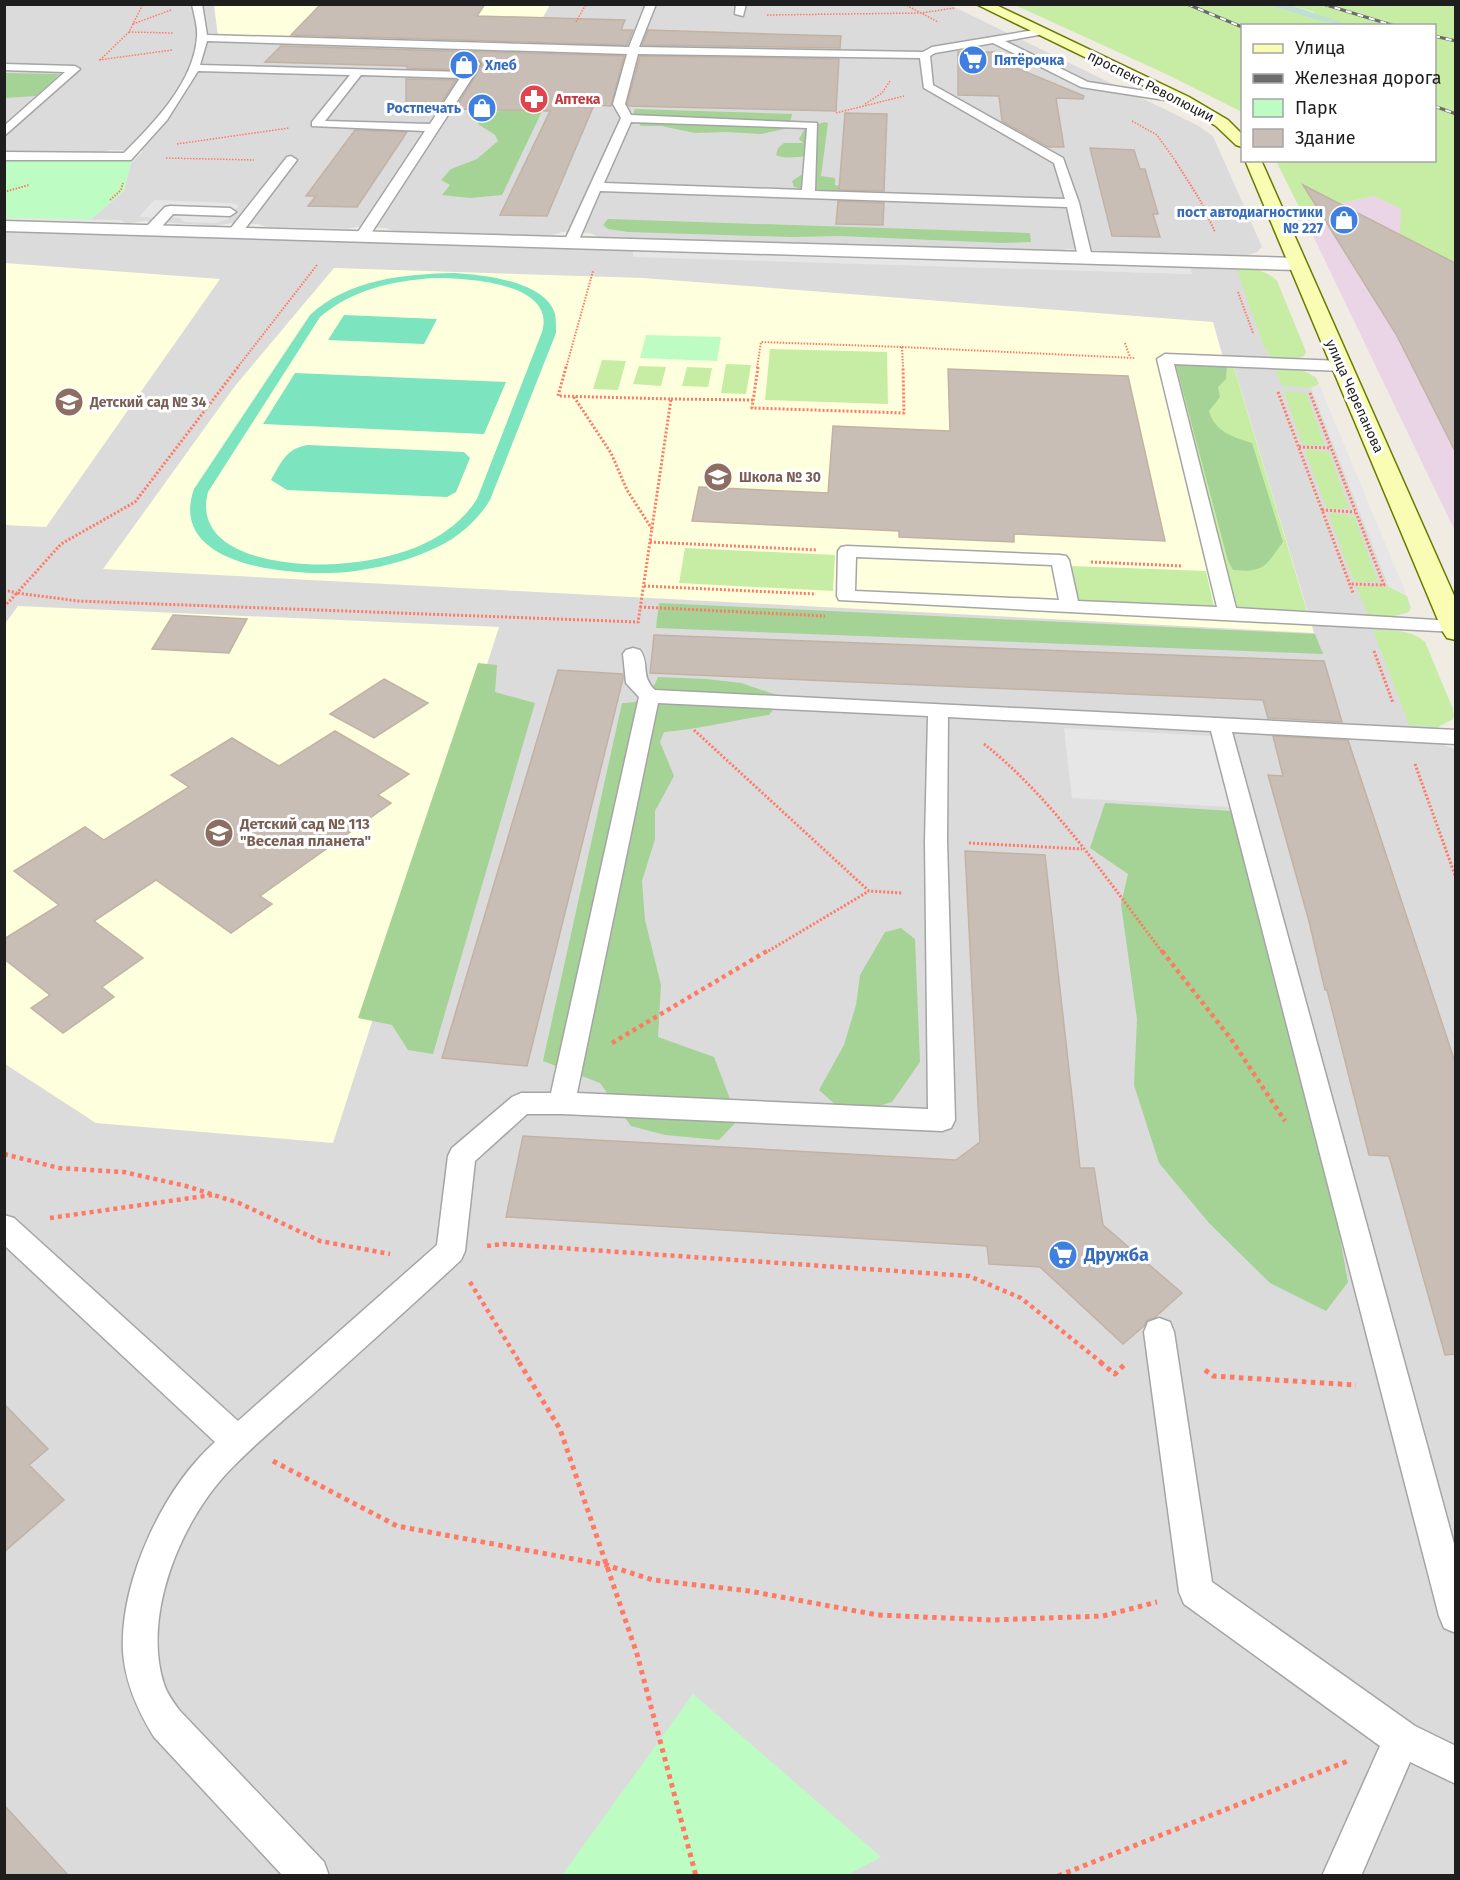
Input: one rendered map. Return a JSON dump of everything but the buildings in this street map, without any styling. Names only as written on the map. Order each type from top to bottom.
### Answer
[{"type":"main road","name":"проспект Революции","points":[[982,4],[1184,100],[1222,123],[1241,141]]},
{"type":"main road","name":"улица Черепанова","points":[[1254,162],[1409,519],[1454,629]]},
{"type":"street","points":[[4,226],[236,231],[1297,264]]},
{"type":"lane","points":[[4,156],[131,155],[168,110],[194,68],[201,43],[197,4]]},
{"type":"lane","points":[[627,118],[619,104],[633,50],[651,4]]},
{"type":"lane","points":[[201,43],[244,47],[481,47],[925,55],[932,50],[1040,32]]},
{"type":"lane","points":[[995,40],[1085,85],[1184,100]]},
{"type":"lane","points":[[225,69],[244,47]]},
{"type":"lane","points":[[363,235],[469,75],[481,47]]},
{"type":"lane","points":[[925,55],[928,86],[1059,161],[1073,203],[1085,257]]},
{"type":"lane","points":[[4,67],[75,69]]},
{"type":"lane","points":[[194,68],[469,75]]},
{"type":"lane","points":[[4,133],[75,69]]},
{"type":"lane","points":[[316,124],[358,72]]},
{"type":"lane","points":[[4,111],[27,112]]},
{"type":"lane","points":[[627,118],[813,125],[808,195]]},
{"type":"lane","points":[[571,242],[627,118]]},
{"type":"lane","points":[[316,124],[433,128]]},
{"type":"lane","points":[[236,231],[291,160]]},
{"type":"lane","points":[[597,187],[1073,203]]},
{"type":"lane","points":[[152,229],[170,210],[230,212]]},
{"type":"lane","points":[[1228,614],[1165,359],[1342,366]]},
{"type":"lane","points":[[1070,605],[1060,560],[847,551],[846,596],[1070,605],[1364,621],[1454,629]]},
{"type":"lane","points":[[633,654],[636,683],[650,696],[1455,737]]},
{"type":"lane","points":[[562,1103],[650,696]]},
{"type":"lane","points":[[310,1875],[167,1724],[151,1700],[144,1678],[140,1649],[142,1618],[156,1565],[194,1486],[238,1442],[451,1251],[462,1156],[521,1104],[562,1103],[942,1120],[936,841],[938,709]]},
{"type":"lane","points":[[1220,726],[1455,1616]]},
{"type":"lane","points":[[4,1227],[238,1442]]},
{"type":"lane","points":[[1159,1332],[1196,1592],[1402,1739],[1455,1766]]},
{"type":"lane","points":[[1341,1875],[1402,1739]]},
{"type":"path","points":[[99,60],[129,32],[143,4]]},
{"type":"path","points":[[575,23],[586,4]]},
{"type":"path","points":[[741,9],[823,16],[913,13],[960,7]]},
{"type":"path","points":[[132,24],[175,8]]},
{"type":"path","points":[[129,32],[172,32],[201,43]]},
{"type":"path","points":[[75,69],[99,60],[201,43]]},
{"type":"path","points":[[809,124],[862,106],[934,89]]},
{"type":"path","points":[[131,155],[316,124]]},
{"type":"path","points":[[131,155],[291,160]]},
{"type":"path","points":[[105,204],[121,190],[131,155]]},
{"type":"path","points":[[4,607],[61,544],[135,502],[295,292],[323,259]]},
{"type":"path","points":[[1227,262],[1259,348],[1268,364]]},
{"type":"path","points":[[593,271],[558,396],[754,400]]},
{"type":"path","points":[[902,346],[904,413],[752,408],[761,342],[902,346],[1165,359]]},
{"type":"path","points":[[1125,343],[1130,357]]},
{"type":"path","points":[[1287,389],[1277,388],[1364,621],[1455,878]]},
{"type":"path","points":[[1308,390],[1384,585],[1350,584]]},
{"type":"path","points":[[573,397],[610,453],[621,472],[627,490],[652,529]]},
{"type":"path","points":[[633,654],[671,399]]},
{"type":"path","points":[[1299,447],[1330,448]]},
{"type":"path","points":[[1322,510],[1355,512]]},
{"type":"path","points":[[650,542],[847,551]]},
{"type":"path","points":[[1060,560],[1216,568]]},
{"type":"path","points":[[644,586],[846,596]]},
{"type":"path","points":[[4,590],[78,601],[638,622]]},
{"type":"path","points":[[650,696],[704,737],[869,891]]},
{"type":"path","points":[[938,709],[1006,762],[1083,849],[1231,1039],[1291,1130]]},
{"type":"path","points":[[936,841],[1083,849]]},
{"type":"path","points":[[570,1067],[869,891],[937,894]]},
{"type":"path","points":[[4,1154],[59,1168],[124,1172],[186,1186],[239,1203],[320,1241],[382,1255],[451,1251],[503,1244],[969,1276],[1021,1298],[1115,1374],[1159,1332],[1213,1376],[1395,1387]]},
{"type":"path","points":[[48,1218],[213,1195]]},
{"type":"path","points":[[451,1251],[560,1429],[637,1654],[696,1875]]},
{"type":"path","points":[[238,1442],[398,1526],[606,1565],[653,1580],[748,1591],[878,1615],[992,1620],[1103,1616],[1196,1592]]},
{"type":"path","points":[[1058,1875],[1402,1739]]},
{"type":"shaded area","points":[[5,5],[950,5],[1197,125],[1213,136],[1262,247],[1257,252],[1242,257],[1109,253],[1098,250],[1067,249],[1059,251],[601,238],[590,233],[563,232],[549,236],[394,231],[385,228],[358,227],[347,229],[266,227],[258,224],[232,223],[215,226],[144,221],[127,224],[120,220],[90,220],[124,191],[131,163],[143,151],[5,153]]},
{"type":"shaded area","points":[[214,5],[550,5],[527,45],[218,36]]},
{"type":"shaded area","points":[[1269,5],[1290,5],[1341,22],[1339,24],[1313,19]]},
{"type":"shaded area","points":[[1374,196],[1402,209],[1401,235],[1455,263],[1455,531],[1305,219],[1342,203]]},
{"type":"shaded area","points":[[154,200],[239,205],[229,219],[216,223],[185,222],[179,218],[139,217]]},
{"type":"shaded area","points":[[5,218],[120,220],[127,224],[5,221]]},
{"type":"shaded area","points":[[4,232],[220,236],[633,250],[633,256],[1192,274],[1190,269],[1198,266],[1245,268],[1266,274],[1277,281],[1306,352],[1304,356],[1292,360],[1294,369],[1316,377],[1319,384],[1312,388],[1389,587],[1407,596],[1411,608],[1407,613],[1391,617],[1396,631],[1412,634],[1425,642],[1454,715],[1453,719],[1438,727],[1446,746],[1456,749],[1455,1875],[5,1875]]},
{"type":"shaded area","points":[[633,250],[1198,266],[1190,268],[1192,274],[633,257]]},
{"type":"shaded area","name":"Детский сад № 34","points":[[5,263],[220,279],[46,527],[5,525]]},
{"type":"shaded area","name":"Школа № 30","points":[[334,268],[643,278],[1213,322],[1223,358],[1233,364],[1314,633],[103,569],[235,386]]},
{"type":"shaded area","points":[[1319,384],[1407,596],[1389,587],[1311,388]]},
{"type":"shaded area","name":"Детский сад № 113 \"Веселая планета\"","points":[[18,606],[499,627],[333,1143],[96,1123],[5,1064],[4,625]]},
{"type":"shaded area","points":[[1064,728],[1214,736],[1230,807],[1072,798]]},
{"type":"green space","points":[[1025,4],[1269,5],[1313,19],[1314,12],[1290,5],[1455,5],[1455,263],[1400,235],[1401,209],[1374,196],[1342,203],[1305,219],[1276,162],[1436,162],[1436,24],[1241,24],[1241,112],[1166,74],[1017,6]]},
{"type":"green space","points":[[5,73],[60,74],[36,96],[5,98]]},
{"type":"green space","points":[[545,105],[502,195],[470,198],[442,195],[450,185],[441,180],[451,169],[477,159],[498,141],[495,135],[478,124],[481,112]]},
{"type":"green space","points":[[635,109],[792,114],[789,128],[761,134],[695,133],[661,126],[641,126],[632,116]]},
{"type":"green space","points":[[824,122],[828,123],[821,176],[835,178],[835,185],[844,187],[831,194],[794,187],[792,181],[804,173],[816,157],[776,155],[778,148],[784,143],[803,143],[799,139],[804,130]]},
{"type":"green space","points":[[129,158],[135,159],[131,163],[124,191],[90,220],[5,218],[5,159],[127,161]]},
{"type":"green space","points":[[608,219],[1030,233],[1031,242],[628,232],[608,229],[603,225]]},
{"type":"green space","points":[[1236,267],[1263,272],[1277,281],[1306,352],[1304,356],[1292,360],[1273,359],[1264,347]]},
{"type":"green space","points":[[455,273],[497,278],[527,287],[540,294],[555,314],[556,333],[490,500],[473,521],[452,539],[427,552],[387,565],[347,572],[298,572],[269,569],[241,562],[217,551],[199,536],[190,515],[194,489],[310,315],[342,293],[360,286],[397,277]],"holes":[[[434,278],[466,279],[505,286],[523,293],[536,302],[543,315],[542,332],[477,499],[465,515],[451,528],[417,547],[398,554],[337,564],[272,560],[249,554],[229,545],[215,532],[207,514],[208,492],[320,317],[359,293],[388,284]]]},
{"type":"green space","points":[[344,315],[437,319],[424,344],[328,340]]},
{"type":"green space","points":[[646,335],[721,337],[717,361],[640,358]]},
{"type":"green space","points":[[770,349],[887,352],[888,404],[765,400]]},
{"type":"green space","points":[[602,360],[626,361],[618,390],[593,389]]},
{"type":"green space","points":[[1171,362],[1233,364],[1307,611],[1235,608]]},
{"type":"green space","points":[[726,364],[751,365],[746,394],[721,393]]},
{"type":"green space","points":[[1176,365],[1227,366],[1226,379],[1218,387],[1220,397],[1209,411],[1220,429],[1252,443],[1283,542],[1268,562],[1258,569],[1233,570],[1228,561]]},
{"type":"green space","points":[[639,366],[666,367],[661,386],[633,384]]},
{"type":"green space","points":[[687,367],[712,368],[708,387],[682,386]]},
{"type":"green space","points":[[1275,369],[1294,369],[1306,372],[1311,374],[1319,384],[1311,388],[1282,386]]},
{"type":"green space","points":[[295,373],[506,382],[484,434],[263,424]]},
{"type":"green space","points":[[1284,392],[1306,393],[1325,445],[1302,443]]},
{"type":"green space","points":[[308,445],[464,452],[470,458],[456,492],[447,497],[287,490],[271,480],[289,453]]},
{"type":"green space","points":[[1309,449],[1329,452],[1349,508],[1326,507],[1305,451]]},
{"type":"green space","points":[[1332,513],[1354,516],[1378,582],[1353,580],[1329,515]]},
{"type":"green space","points":[[685,548],[835,555],[833,591],[679,583]]},
{"type":"green space","points":[[1071,566],[1206,571],[1214,606],[1076,600]]},
{"type":"green space","points":[[1359,586],[1389,587],[1407,596],[1410,611],[1391,617],[1368,615],[1357,588]]},
{"type":"green space","points":[[659,603],[1315,634],[1323,654],[656,628]]},
{"type":"green space","points":[[1373,630],[1407,633],[1425,642],[1453,709],[1453,719],[1438,727],[1409,725]]},
{"type":"green space","points":[[478,663],[497,665],[495,692],[535,703],[433,1054],[408,1050],[392,1025],[358,1018]]},
{"type":"green space","points":[[658,677],[741,683],[783,697],[769,715],[664,732],[660,742],[674,776],[655,811],[655,839],[642,881],[645,920],[661,985],[658,1037],[714,1057],[738,1120],[719,1140],[665,1135],[631,1126],[600,1083],[543,1061],[622,703],[645,698]]},
{"type":"green space","points":[[1105,803],[1231,811],[1329,1176],[1348,1282],[1326,1311],[1270,1283],[1209,1223],[1159,1163],[1134,1085],[1137,1019],[1121,904],[1128,874],[1090,848]]},
{"type":"green space","points":[[901,928],[915,939],[920,1062],[892,1102],[866,1110],[839,1108],[819,1090],[844,1045],[856,1005],[860,975],[885,932]]},
{"type":"green space","points":[[693,1694],[881,1857],[847,1875],[562,1875]]},
{"type":"railway","points":[[1187,4],[1241,27]]},
{"type":"railway","points":[[1323,4],[1388,24]]},
{"type":"railway","points":[[1436,36],[1456,41]]},
{"type":"railway","points":[[1436,107],[1456,114]]},
{"type":"place","name":"Пятёрочка","points":[[973,60]]},
{"type":"place","name":"Хлеб","points":[[464,65]]},
{"type":"place","name":"Аптека","points":[[534,99]]},
{"type":"place","name":"Ростпечать","points":[[482,108]]},
{"type":"place","name":"пост автодиагностики № 227","points":[[1344,220]]},
{"type":"place","name":"Детский сад № 34","points":[[69,402]]},
{"type":"place","name":"Школа № 30","points":[[718,477]]},
{"type":"place","name":"Детский сад № 113 \"Веселая планета\"","points":[[219,833]]},
{"type":"place","name":"Дружба","points":[[1063,1255]]}]
